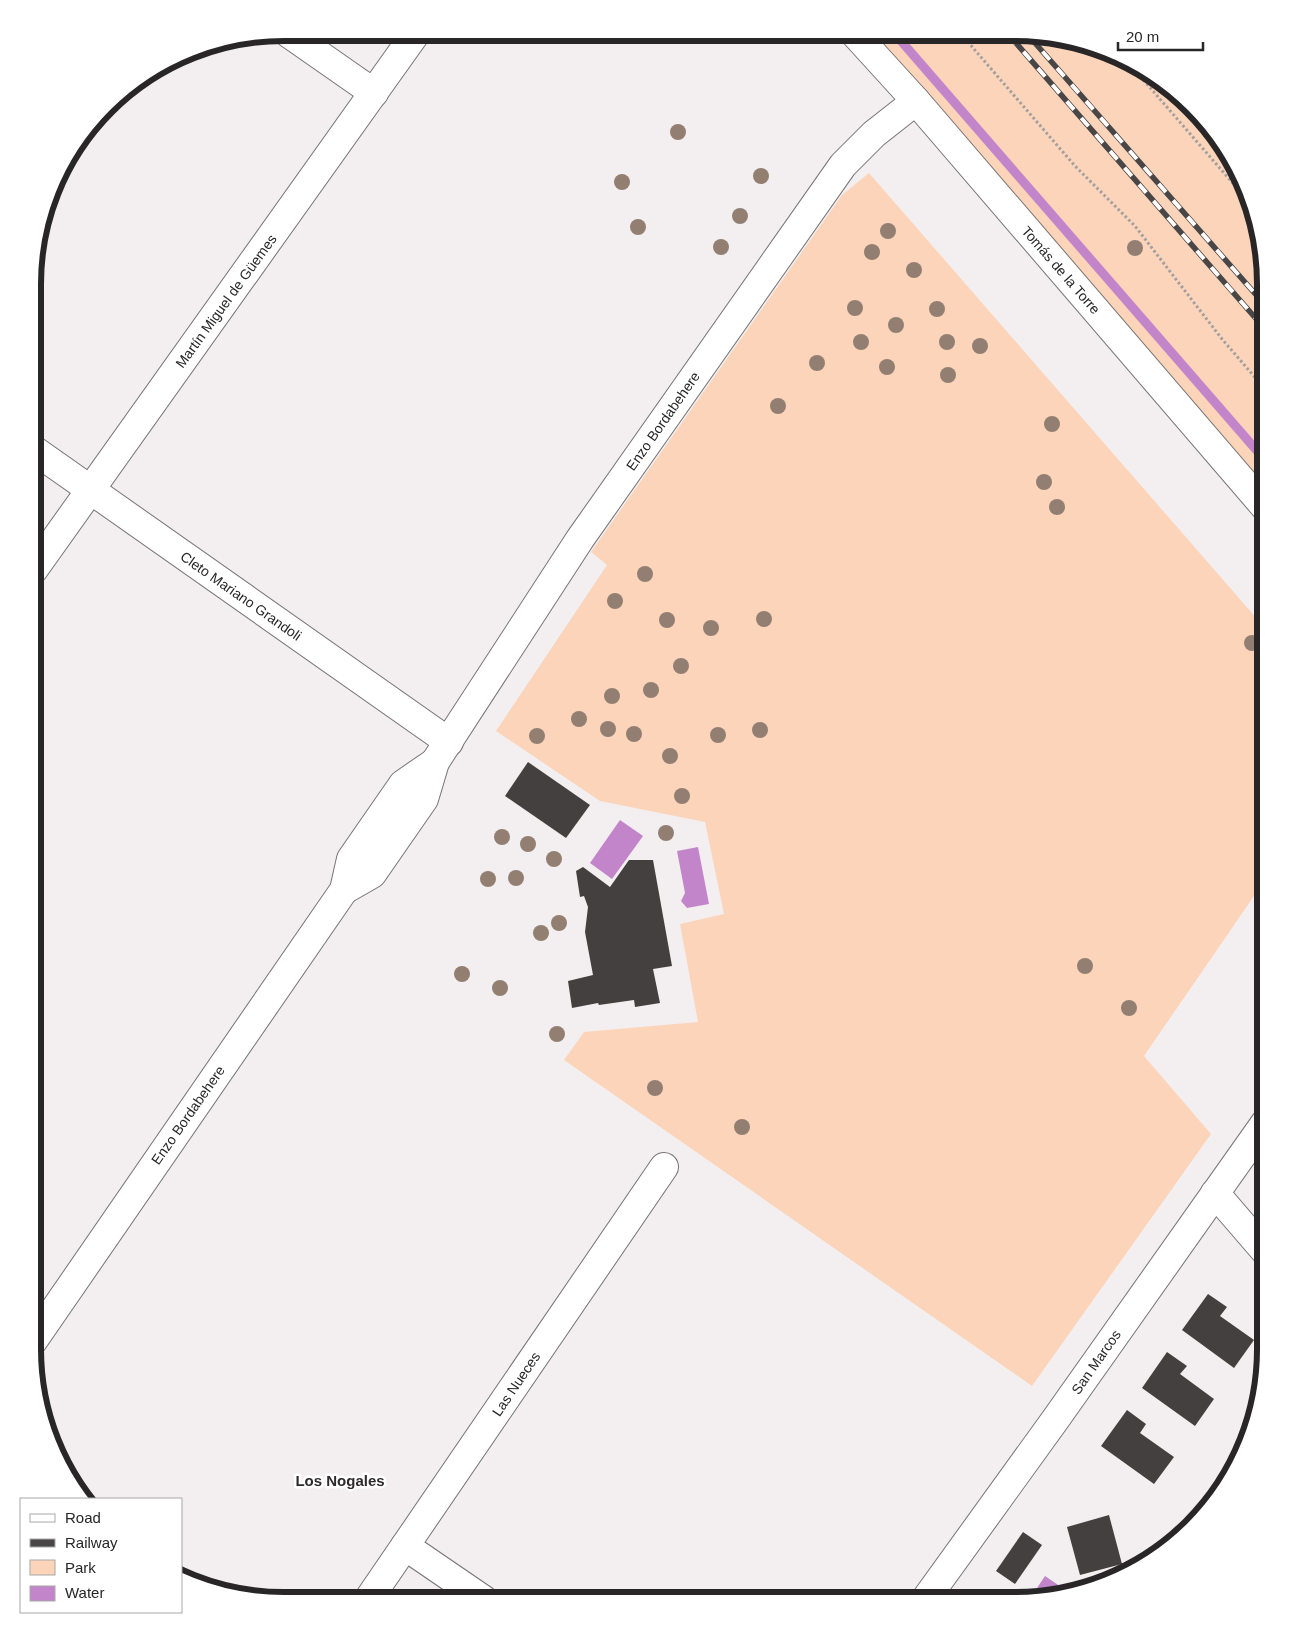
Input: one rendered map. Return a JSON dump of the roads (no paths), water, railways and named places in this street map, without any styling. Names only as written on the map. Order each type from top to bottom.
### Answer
[{"type":"street","points":[[301,41],[374,93]]},
{"type":"street","name":"Martín Miguel de Güemes","points":[[41,559],[410,41]]},
{"type":"street","name":"Tomás de la Torre","points":[[861,41],[1257,498]]},
{"type":"street","name":"Enzo Bordabehere","points":[[41,1328],[344,890],[372,874],[424,799],[442,752],[580,540],[843,165],[874,134],[916,102]]},
{"type":"street","name":"Cleto Mariano Grandoli","points":[[41,455],[91,490],[442,752]]},
{"type":"street","name":"San Marcos","points":[[931,1592],[1257,1134]]},
{"type":"street","name":"Las Nueces","points":[[373,1592],[664,1167]]},
{"type":"street","points":[[1215,1193],[1257,1242]]},
{"type":"street","points":[[405,1546],[472,1592]]},
{"type":"water","points":[[620,820],[643,836],[612,879],[590,863]]},
{"type":"water","points":[[698,847],[709,904],[687,908],[681,901],[685,893],[677,851]]},
{"type":"water","points":[[1045,1576],[1061,1587],[1045,1590],[1035,1591]]},
{"type":"waterway","points":[[901,41],[1257,451]]},
{"type":"railway","points":[[1014,41],[1257,320]]},
{"type":"railway","points":[[1034,42],[1257,296]]},
{"type":"district","name":"Los Nogales","points":[[340,1481]]}]
